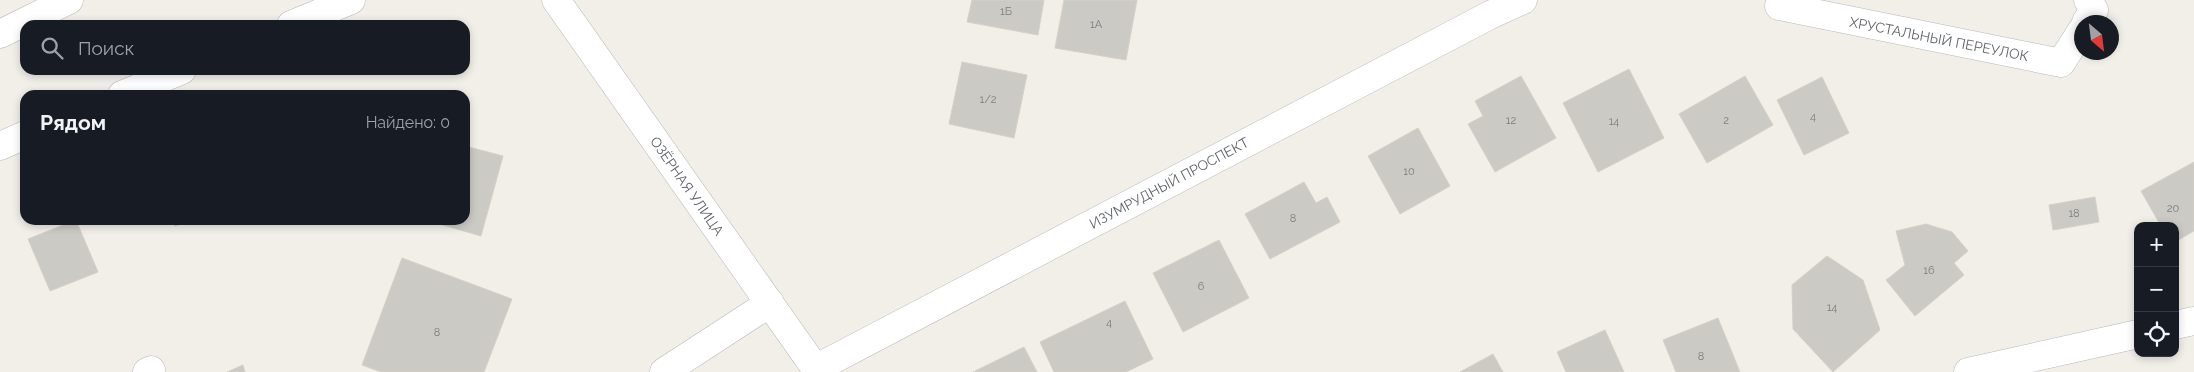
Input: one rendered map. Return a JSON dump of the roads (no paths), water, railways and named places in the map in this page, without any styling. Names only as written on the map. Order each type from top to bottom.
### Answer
[{"type":"street","points":[[28,20],[69,0]]},
{"type":"street","points":[[303,20],[351,0]]},
{"type":"street","name":"ОЗЁРНАЯ УЛИЦА","points":[[556,0],[817,370]]},
{"type":"street","name":"ИЗУМРУДНЫЙ ПРОСПЕКТ","points":[[817,370],[1481,20],[1523,0]]},
{"type":"street","points":[[2088,0],[2094,10],[2091,15]]},
{"type":"street","name":"ХРУСТАЛЬНЫЙ ПЕРЕУЛОК","points":[[1779,6],[2061,63],[2074,43]]},
{"type":"street","points":[[0,34],[20,24]]},
{"type":"street","points":[[134,90],[170,75]]},
{"type":"street","points":[[0,146],[20,137]]},
{"type":"street","points":[[664,372],[770,304]]},
{"type":"street","points":[[2179,324],[2194,321]]},
{"type":"street","points":[[1968,372],[2134,335]]}]
